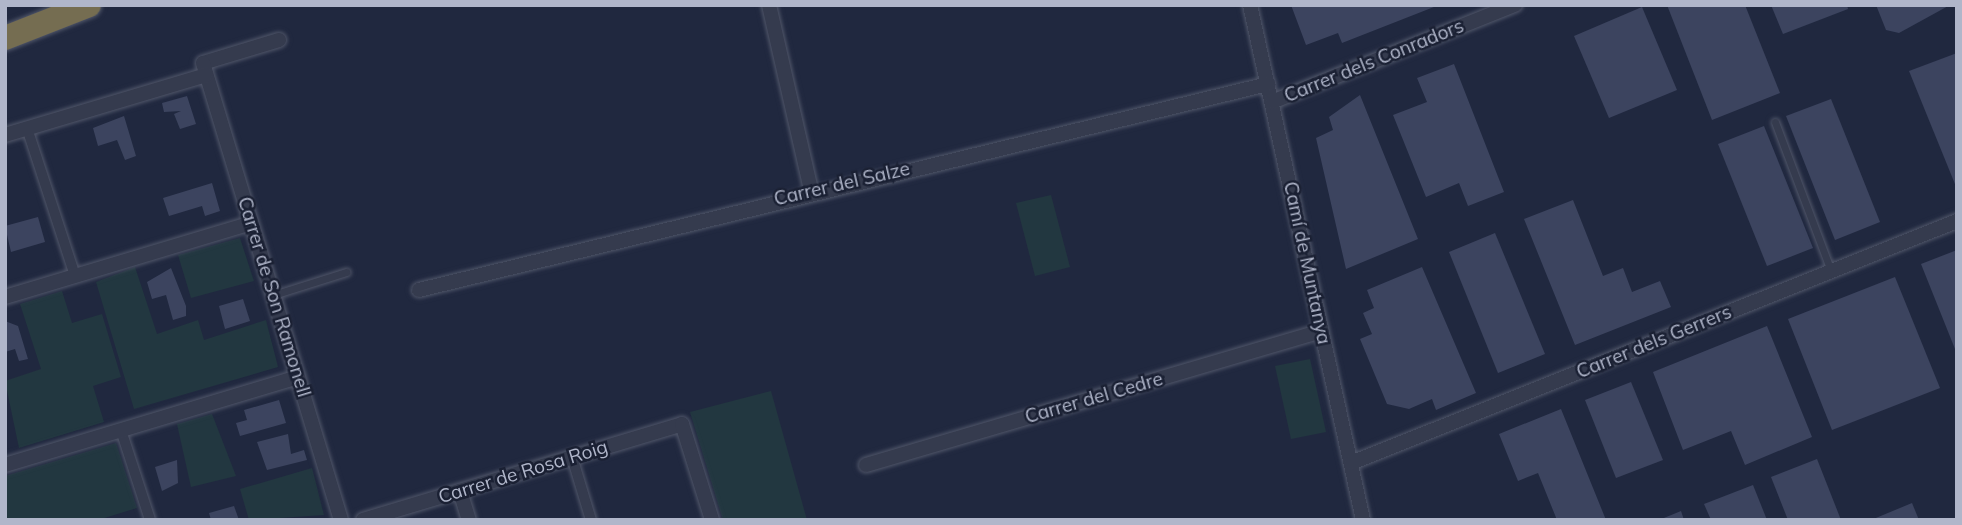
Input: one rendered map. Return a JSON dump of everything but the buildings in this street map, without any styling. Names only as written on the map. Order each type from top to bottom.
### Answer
[{"type":"highway","points":[[5,38],[89,5]]},
{"type":"street","points":[[769,5],[811,190]]},
{"type":"street","name":"Camí de Muntanya","points":[[1250,5],[1363,520]]},
{"type":"street","name":"Carrer dels Conradors","points":[[1272,102],[1515,5]]},
{"type":"street","points":[[5,135],[206,75],[203,63],[279,40]]},
{"type":"street","name":"Carrer de Son Ramonell","points":[[206,75],[341,520]]},
{"type":"street","name":"Carrer del Salze","points":[[419,290],[811,190],[1268,84]]},
{"type":"street","points":[[27,128],[75,276]]},
{"type":"street","name":"Carrer dels Gerrers","points":[[1351,463],[1957,221]]},
{"type":"street","points":[[5,298],[251,223]]},
{"type":"street","name":"Carrer del Cedre","points":[[866,465],[1322,331]]},
{"type":"street","points":[[5,465],[298,377]]},
{"type":"street","name":"Carrer de Rosa Roig","points":[[363,520],[682,424],[712,520]]},
{"type":"street","points":[[121,430],[150,520]]},
{"type":"street","points":[[572,457],[591,520]]},
{"type":"street","points":[[460,491],[469,520]]},
{"type":"lane","points":[[1775,122],[1831,271]]},
{"type":"lane","points":[[273,295],[346,272]]},
{"type":"shaded area","points":[[1051,195],[1070,267],[1035,276],[1016,203]]},
{"type":"shaded area","points":[[240,238],[254,281],[191,298],[178,255]]},
{"type":"shaded area","points":[[135,267],[157,334],[198,320],[204,340],[266,320],[278,367],[134,409],[96,282]]},
{"type":"shaded area","points":[[62,291],[72,323],[102,314],[121,377],[93,386],[104,422],[19,448],[5,381],[41,369],[20,304]]},
{"type":"shaded area","points":[[1310,359],[1326,432],[1291,439],[1275,366]]},
{"type":"shaded area","points":[[771,391],[807,520],[723,520],[690,412]]},
{"type":"shaded area","points":[[212,414],[236,476],[191,487],[177,424]]},
{"type":"shaded area","points":[[116,443],[137,508],[98,520],[5,520],[5,476]]},
{"type":"shaded area","points":[[312,468],[324,515],[249,520],[240,489]]}]
